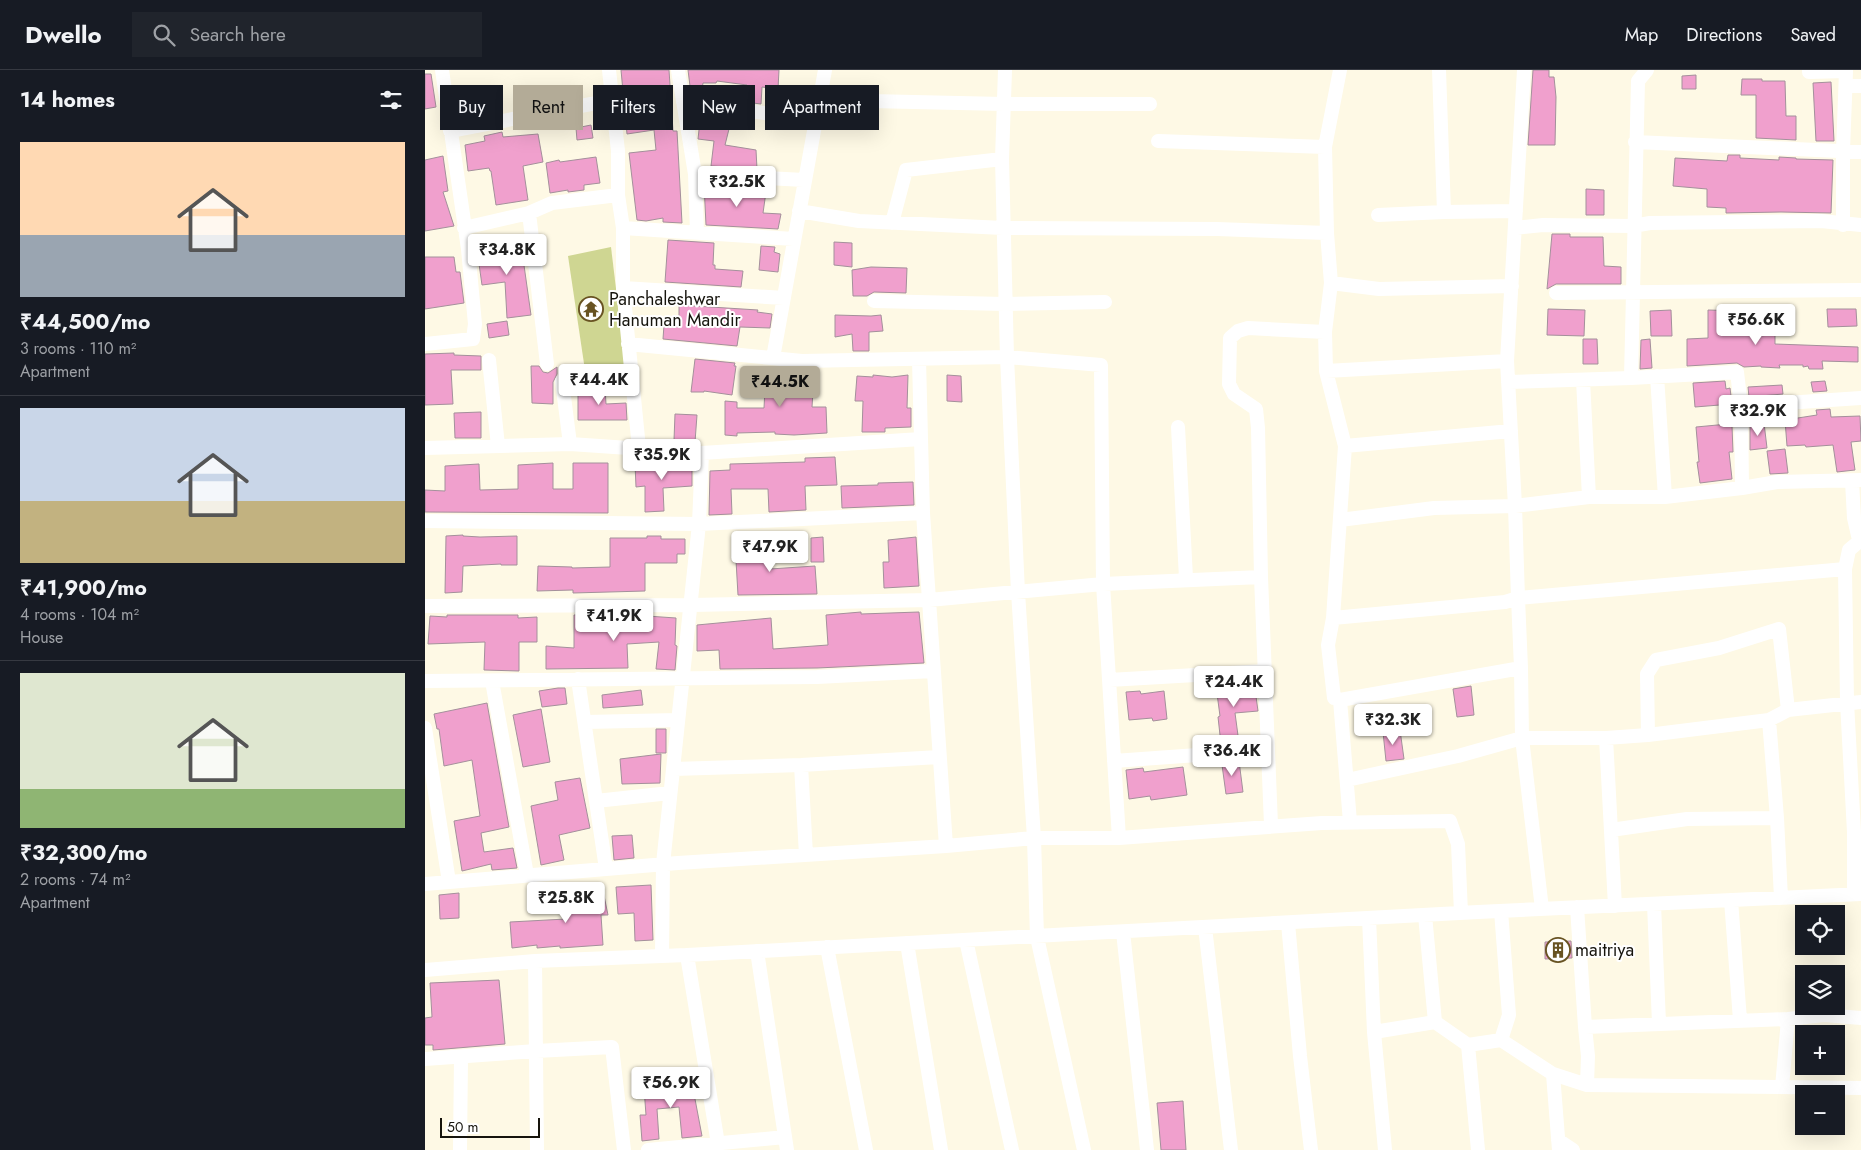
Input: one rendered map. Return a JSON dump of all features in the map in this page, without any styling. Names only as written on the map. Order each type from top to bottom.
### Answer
[{"type":"street","points":[[425,344],[473,339],[475,324],[442,70]]},
{"type":"street","points":[[609,70],[610,85]]},
{"type":"street","points":[[678,70],[683,102]]},
{"type":"street","points":[[822,85],[825,70]]},
{"type":"street","points":[[1005,70],[1001,159],[1005,304],[1018,592],[1034,838],[1037,937],[1084,1150]]},
{"type":"street","points":[[1334,698],[1328,645],[1333,618],[1345,446],[1327,371],[1325,332],[1331,283],[1327,233],[1325,147],[1340,70]]},
{"type":"street","points":[[1439,70],[1444,212]]},
{"type":"street","points":[[1524,70],[1507,361],[1515,506],[1523,738],[1542,909]]},
{"type":"street","points":[[1631,378],[1633,226],[1638,81],[1647,70]]},
{"type":"street","points":[[1807,71],[1846,70],[1843,225]]},
{"type":"street","points":[[1847,86],[1861,86]]},
{"type":"street","points":[[879,101],[1004,104],[1151,104]]},
{"type":"street","points":[[451,131],[593,104]]},
{"type":"street","points":[[616,130],[618,151],[618,195],[623,228],[623,288],[639,448]]},
{"type":"street","points":[[688,130],[695,174],[697,233]]},
{"type":"street","points":[[773,358],[813,130]]},
{"type":"street","points":[[1158,141],[1325,147]]},
{"type":"street","points":[[1635,142],[1861,152]]},
{"type":"street","points":[[892,223],[905,170],[1001,159]]},
{"type":"street","points":[[695,174],[804,180]]},
{"type":"street","points":[[464,228],[529,213],[552,204],[618,195]]},
{"type":"street","points":[[799,211],[859,222],[1003,228],[1217,229],[1327,233]]},
{"type":"street","points":[[1378,215],[1516,211]]},
{"type":"street","points":[[529,213],[547,364]]},
{"type":"street","points":[[1515,228],[1543,225],[1633,226],[1650,222],[1821,221],[1843,225],[1861,225]]},
{"type":"street","points":[[623,228],[794,239]]},
{"type":"street","points":[[1331,283],[1379,289],[1511,286]]},
{"type":"street","points":[[623,288],[784,298]]},
{"type":"street","points":[[1556,293],[1861,290]]},
{"type":"street","points":[[874,301],[1005,304],[1105,302]]},
{"type":"street","points":[[1271,825],[1261,577],[1258,428],[1256,409],[1234,394],[1229,384],[1230,338],[1238,331],[1248,328],[1325,332]]},
{"type":"street","points":[[628,344],[802,361],[1007,357],[1101,366],[1103,584],[1119,838]]},
{"type":"street","points":[[919,359],[923,513],[946,846]]},
{"type":"street","points":[[489,360],[498,446]]},
{"type":"street","points":[[1327,371],[1507,361]]},
{"type":"street","points":[[1508,382],[1737,372],[1741,406],[1742,488]]},
{"type":"street","points":[[1657,376],[1665,496]]},
{"type":"street","points":[[1583,380],[1589,497]]},
{"type":"street","points":[[562,381],[570,444]]},
{"type":"street","points":[[1741,406],[1861,398]]},
{"type":"street","points":[[1178,427],[1186,578],[1189,580]]},
{"type":"street","points":[[1345,446],[1511,431]]},
{"type":"street","points":[[425,448],[570,444],[702,453],[921,440]]},
{"type":"street","points":[[662,955],[663,864],[682,678],[692,605],[699,524],[702,453]]},
{"type":"street","points":[[425,970],[535,961],[827,948],[1461,913],[1858,894],[1854,702],[1845,569],[1849,550],[1860,540],[1853,518],[1857,481],[1777,482],[1742,488],[1665,496],[1589,497],[1515,506],[1434,508],[1339,520]]},
{"type":"street","points":[[425,521],[699,524],[923,513]]},
{"type":"street","points":[[1333,618],[1505,602],[1518,598],[1845,569]]},
{"type":"street","points":[[425,606],[692,605],[929,600],[1103,584],[1261,577]]},
{"type":"street","points":[[1648,735],[1647,674],[1656,660],[1719,648],[1779,629],[1788,710]]},
{"type":"street","points":[[1350,822],[1340,700],[1521,668]]},
{"type":"street","points":[[1109,680],[1265,670]]},
{"type":"street","points":[[425,681],[817,677],[933,671]]},
{"type":"street","points":[[579,679],[606,868]]},
{"type":"street","points":[[492,680],[527,875]]},
{"type":"street","points":[[1347,780],[1459,756],[1523,738],[1606,738],[1648,735],[1769,720],[1788,710],[1854,702]]},
{"type":"street","points":[[585,722],[678,720]]},
{"type":"street","points":[[1769,720],[1781,898]]},
{"type":"street","points":[[425,728],[449,882]]},
{"type":"street","points":[[1606,738],[1615,906]]},
{"type":"street","points":[[1114,761],[1267,750]]},
{"type":"street","points":[[673,769],[801,765],[939,757]]},
{"type":"street","points":[[801,765],[806,855]]},
{"type":"street","points":[[596,801],[671,793]]},
{"type":"street","points":[[1611,830],[1687,819],[1777,818]]},
{"type":"street","points":[[425,884],[606,868],[946,846],[1034,838],[1119,838],[1271,825],[1450,821],[1458,844],[1461,913]]},
{"type":"street","points":[[1731,900],[1740,1020]]},
{"type":"street","points":[[1654,904],[1659,1023]]},
{"type":"street","points":[[1577,908],[1588,1056],[1587,1085]]},
{"type":"street","points":[[1501,911],[1509,1015],[1501,1040]]},
{"type":"street","points":[[1425,915],[1435,1022]]},
{"type":"street","points":[[1369,918],[1374,1032],[1385,1150]]},
{"type":"street","points":[[1289,923],[1300,1056],[1311,1150]]},
{"type":"street","points":[[1205,927],[1231,1150]]},
{"type":"street","points":[[1123,932],[1147,1150]]},
{"type":"street","points":[[966,940],[1012,1150]]},
{"type":"street","points":[[907,943],[941,1150]]},
{"type":"street","points":[[827,948],[866,1150]]},
{"type":"street","points":[[649,1150],[718,1144],[786,1144],[757,951]]},
{"type":"street","points":[[687,955],[718,1144]]},
{"type":"street","points":[[535,961],[538,1150]]},
{"type":"street","points":[[1585,1027],[1824,1015],[1861,1018]]},
{"type":"street","points":[[1782,1088],[1787,1018]]},
{"type":"street","points":[[1374,1032],[1435,1022],[1468,1045],[1501,1040],[1553,1074],[1587,1085],[1861,1088]]},
{"type":"street","points":[[1468,1045],[1478,1150]]},
{"type":"street","points":[[425,1059],[536,1050],[612,1047],[624,1150]]},
{"type":"street","points":[[460,1150],[461,1057]]},
{"type":"street","points":[[1553,1074],[1559,1145],[1573,1150]]},
{"type":"green space","points":[[611,247],[626,372],[586,377],[568,256]]},
{"type":"building","points":[[621,70],[669,70],[670,85],[622,85]]},
{"type":"building","points":[[688,70],[779,70],[778,85],[765,85],[765,87],[762,87],[761,104],[755,103],[755,85],[717,81],[716,83],[703,83],[703,85],[690,85]]},
{"type":"building","points":[[1533,70],[1549,70],[1549,77],[1554,77],[1556,97],[1555,145],[1528,145]]},
{"type":"building","points":[[425,74],[431,74],[436,107],[425,109]]},
{"type":"building","points":[[1696,75],[1696,89],[1682,89],[1682,76]]},
{"type":"building","points":[[1742,79],[1785,81],[1786,116],[1796,116],[1796,140],[1756,138],[1756,95],[1741,95]]},
{"type":"building","points":[[1831,82],[1834,141],[1816,141],[1813,83]]},
{"type":"building","points":[[591,125],[593,138],[577,140],[576,130],[583,130],[583,127]]},
{"type":"building","points":[[627,130],[654,130],[627,134]]},
{"type":"building","points":[[654,130],[677,131],[682,223],[663,222],[663,218],[646,221],[637,220],[629,153],[656,150]]},
{"type":"building","points":[[699,130],[729,130],[725,145],[756,150],[757,169],[711,166],[714,141],[698,139]]},
{"type":"building","points":[[502,132],[503,137],[538,134],[543,162],[523,166],[528,200],[496,205],[491,171],[489,168],[468,171],[465,145],[485,141],[484,136]]},
{"type":"building","points":[[1728,155],[1740,155],[1740,158],[1779,160],[1779,157],[1833,160],[1831,213],[1726,213],[1726,208],[1707,207],[1707,189],[1673,186],[1675,158],[1727,161]]},
{"type":"building","points":[[443,156],[448,191],[443,192],[454,226],[425,231],[425,160]]},
{"type":"building","points":[[596,157],[600,183],[584,185],[584,190],[550,193],[546,163]]},
{"type":"building","points":[[704,184],[728,185],[766,192],[763,213],[781,214],[778,229],[706,225]]},
{"type":"building","points":[[1586,189],[1604,190],[1604,215],[1586,215]]},
{"type":"building","points":[[1552,234],[1570,234],[1570,237],[1603,237],[1604,266],[1621,267],[1621,284],[1556,284],[1547,289]]},
{"type":"building","points":[[668,240],[714,243],[713,265],[715,265],[715,269],[743,271],[741,287],[665,282]]},
{"type":"building","points":[[834,242],[852,243],[852,267],[834,265]]},
{"type":"building","points":[[521,244],[531,315],[507,318],[505,282],[482,285],[477,250]]},
{"type":"building","points":[[761,246],[775,247],[774,252],[780,254],[778,272],[759,270]]},
{"type":"building","points":[[425,257],[454,257],[456,272],[460,272],[464,303],[425,309]]},
{"type":"building","points":[[871,267],[907,268],[906,293],[874,292],[867,296],[853,296],[852,270]]},
{"type":"building","points":[[679,305],[758,310],[757,312],[772,314],[770,328],[740,327],[737,346],[663,339],[664,325],[679,327]]},
{"type":"building","points":[[1548,309],[1585,310],[1584,336],[1547,335]]},
{"type":"building","points":[[1827,309],[1856,309],[1857,326],[1828,327]]},
{"type":"building","points":[[1671,310],[1672,336],[1651,336],[1650,311]]},
{"type":"building","points":[[1708,310],[1739,311],[1740,316],[1754,315],[1756,336],[1775,335],[1775,344],[1858,347],[1858,362],[1822,361],[1823,369],[1809,369],[1808,366],[1803,367],[1803,365],[1779,365],[1780,368],[1744,367],[1737,363],[1687,366],[1687,339],[1708,338]]},
{"type":"building","points":[[835,315],[881,315],[883,331],[869,332],[869,351],[853,351],[852,334],[835,337]]},
{"type":"building","points":[[507,321],[509,335],[489,338],[487,324]]},
{"type":"building","points":[[1583,339],[1597,339],[1598,364],[1583,364]]},
{"type":"building","points":[[1650,339],[1652,368],[1640,369],[1641,340]]},
{"type":"building","points":[[454,353],[454,355],[481,356],[481,370],[451,370],[453,404],[425,405],[425,354]]},
{"type":"building","points":[[695,359],[735,363],[732,395],[704,391],[691,392]]},
{"type":"building","points":[[531,366],[539,366],[543,372],[548,373],[557,367],[557,374],[553,382],[553,404],[532,403]]},
{"type":"building","points":[[766,368],[788,369],[788,373],[814,375],[812,407],[826,407],[827,433],[794,435],[775,434],[775,432],[737,433],[737,436],[725,435],[725,401],[737,402],[737,408],[764,408]]},
{"type":"building","points":[[873,375],[892,377],[908,375],[907,408],[911,408],[911,427],[885,428],[885,432],[862,432],[863,401],[855,401],[857,376],[873,377]]},
{"type":"building","points":[[947,375],[961,376],[962,402],[947,401]]},
{"type":"building","points":[[1725,381],[1726,389],[1730,388],[1732,404],[1695,407],[1693,383]]},
{"type":"building","points":[[1825,381],[1827,391],[1813,392],[1811,382]]},
{"type":"building","points":[[1782,385],[1783,394],[1749,397],[1748,387]]},
{"type":"building","points":[[578,388],[605,388],[606,404],[626,403],[627,420],[578,420]]},
{"type":"building","points":[[1830,409],[1831,417],[1860,416],[1861,441],[1851,442],[1855,470],[1837,472],[1833,445],[1787,446],[1785,420],[1817,415],[1816,410]]},
{"type":"building","points":[[481,412],[481,438],[455,438],[454,413]]},
{"type":"building","points":[[675,414],[697,415],[695,442],[674,440]]},
{"type":"building","points":[[1764,423],[1767,448],[1750,450],[1750,424]]},
{"type":"building","points":[[1728,424],[1728,426],[1732,426],[1733,452],[1729,452],[1732,479],[1700,483],[1696,427]]},
{"type":"building","points":[[1785,449],[1788,473],[1770,474],[1767,451]]},
{"type":"building","points":[[835,457],[837,485],[805,486],[806,510],[769,512],[768,489],[731,489],[732,514],[709,515],[710,471],[730,470],[730,464],[805,462],[805,458]]},
{"type":"building","points":[[679,461],[692,461],[692,486],[663,488],[664,511],[645,512],[645,486],[636,487],[635,464],[679,463]]},
{"type":"building","points":[[553,463],[553,489],[573,489],[573,463],[608,463],[608,513],[425,512],[425,490],[445,491],[445,466],[479,464],[480,490],[518,489],[518,465]]},
{"type":"building","points":[[913,482],[914,505],[842,508],[841,486]]},
{"type":"building","points":[[446,536],[480,537],[517,536],[517,565],[463,566],[462,592],[445,593]]},
{"type":"building","points":[[647,536],[661,536],[661,539],[685,539],[685,554],[677,554],[677,563],[645,563],[645,591],[573,593],[573,590],[537,591],[538,566],[572,568],[610,567],[610,538],[647,538]]},
{"type":"building","points":[[823,537],[824,562],[811,562],[811,538]]},
{"type":"building","points":[[916,537],[919,586],[884,588],[883,562],[889,562],[888,540]]},
{"type":"building","points":[[769,541],[770,569],[815,566],[817,594],[738,595],[735,543]]},
{"type":"building","points":[[861,612],[861,614],[919,612],[924,663],[817,668],[720,669],[719,650],[697,651],[697,625],[771,618],[773,649],[828,645],[826,615]]},
{"type":"building","points":[[608,614],[608,617],[647,616],[676,618],[675,645],[677,646],[675,670],[656,669],[659,642],[627,644],[628,668],[546,669],[546,646],[574,648],[574,615]]},
{"type":"building","points":[[447,615],[518,615],[518,618],[537,617],[537,642],[519,642],[519,671],[484,670],[485,642],[428,644],[430,616],[447,617]]},
{"type":"building","points":[[1254,682],[1258,711],[1235,713],[1239,743],[1221,744],[1216,686]]},
{"type":"building","points":[[1471,686],[1474,715],[1457,717],[1453,689]]},
{"type":"building","points":[[565,688],[567,704],[542,707],[539,691]]},
{"type":"building","points":[[641,690],[643,705],[603,708],[602,695]]},
{"type":"building","points":[[1140,691],[1141,694],[1164,691],[1167,719],[1153,721],[1152,718],[1129,720],[1126,692]]},
{"type":"building","points":[[487,703],[509,827],[481,833],[484,852],[513,848],[517,868],[492,870],[491,864],[462,871],[454,821],[480,816],[472,760],[444,766],[439,729],[437,729],[434,714]]},
{"type":"building","points":[[541,709],[550,762],[523,767],[513,715]]},
{"type":"building","points":[[656,729],[666,729],[666,753],[656,753]]},
{"type":"building","points":[[1400,730],[1404,759],[1386,761],[1383,732]]},
{"type":"building","points":[[661,754],[660,783],[622,784],[620,759]]},
{"type":"building","points":[[1239,761],[1243,792],[1226,794],[1223,762]]},
{"type":"building","points":[[1183,767],[1187,795],[1151,800],[1150,796],[1129,799],[1126,770],[1143,768],[1144,772]]},
{"type":"building","points":[[580,778],[590,828],[559,835],[564,860],[541,865],[531,806],[558,800],[555,782]]},
{"type":"building","points":[[632,835],[634,858],[614,860],[612,836]]},
{"type":"building","points":[[651,885],[653,940],[635,941],[634,913],[618,914],[616,887]]},
{"type":"building","points":[[602,886],[608,915],[601,915],[603,945],[537,948],[537,945],[512,948],[510,922],[566,919],[564,892],[584,891],[583,888]]},
{"type":"building","points":[[459,893],[459,918],[440,919],[439,895]]},
{"type":"building","name":"maitriya","points":[[1571,941],[1572,958],[1545,959],[1545,942]]},
{"type":"building","points":[[499,980],[505,1044],[433,1050],[433,1045],[425,1045],[425,1018],[432,1017],[430,983]]},
{"type":"building","points":[[691,1078],[702,1136],[682,1138],[679,1107],[657,1109],[659,1139],[642,1141],[640,1115],[646,1115],[644,1088],[673,1084],[673,1082]]},
{"type":"building","points":[[1183,1101],[1186,1150],[1161,1150],[1157,1103]]},
{"type":"place","name":"Panchaleshwar Hanuman Mandir","points":[[591,309]]},
{"type":"place","name":"maitriya","points":[[1558,950]]}]
